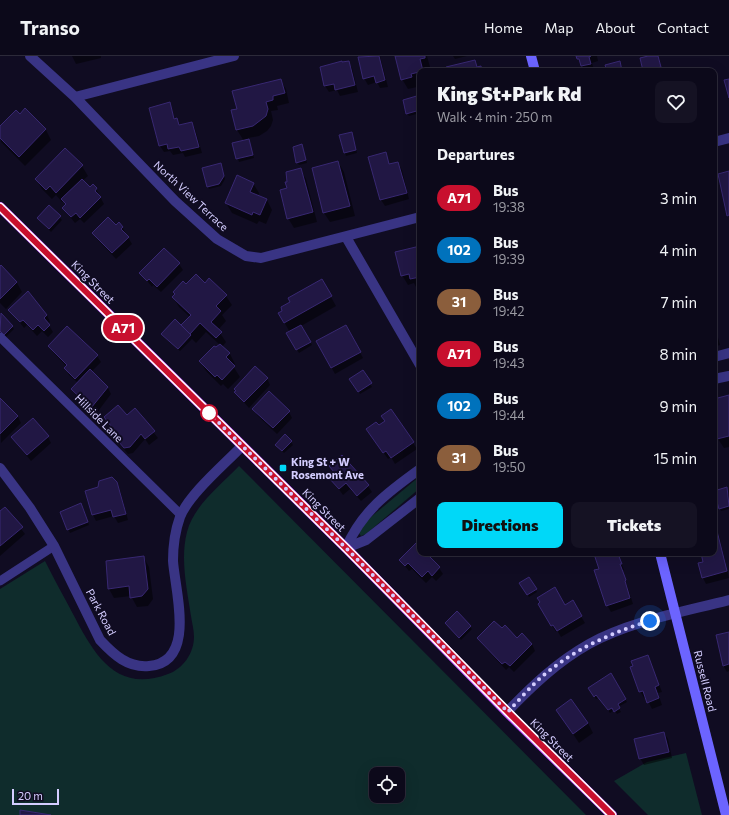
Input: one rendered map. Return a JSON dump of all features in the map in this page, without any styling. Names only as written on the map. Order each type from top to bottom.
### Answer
[{"type":"main road","name":"King Street","points":[[0,207],[346,548],[612,815]]},
{"type":"street","name":"North View Terrace","points":[[30,56],[75,97],[175,201],[217,239],[246,256],[261,258],[417,218]]},
{"type":"street","points":[[75,97],[234,56]]},
{"type":"street","points":[[531,56],[534,68]]},
{"type":"street","points":[[717,141],[729,138]]},
{"type":"street","points":[[346,237],[417,360]]},
{"type":"street","points":[[717,356],[729,353]]},
{"type":"street","points":[[717,378],[729,376]]},
{"type":"street","name":"Park Road","points":[[0,468],[30,508],[54,546],[100,640],[112,653],[127,663],[140,667],[154,666],[165,660],[174,652],[179,641],[181,629],[173,559],[174,542],[181,515],[196,493],[242,446]]},
{"type":"street","points":[[346,548],[354,529],[366,513],[417,471]]},
{"type":"street","points":[[346,548],[371,537],[417,500]]},
{"type":"street","name":"Russell Road","points":[[661,556],[726,815]]},
{"type":"street","points":[[508,712],[537,681],[562,661],[590,644],[624,630],[729,600]]},
{"type":"lane","name":"Hillside Lane","points":[[0,337],[181,515]]},
{"type":"lane","points":[[0,582],[54,546]]},
{"type":"green space","points":[[239,466],[586,815],[0,815],[0,589],[45,561],[89,643],[109,666],[121,674],[134,679],[150,679],[173,672],[187,660],[192,649],[194,637],[184,563],[187,532],[195,513],[208,496]]},
{"type":"green space","points":[[417,479],[417,491],[366,534],[361,536],[359,533],[359,527]]},
{"type":"green space","points":[[686,753],[702,815],[648,815],[614,781],[647,762]]},
{"type":"building","points":[[379,56],[385,80],[376,83],[374,76],[363,79],[358,57]]},
{"type":"building","points":[[395,56],[425,56],[425,58],[420,59],[422,68],[417,68],[417,72],[411,74],[412,77],[401,80]]},
{"type":"building","points":[[576,56],[591,56],[589,57],[591,64],[581,66],[579,59],[577,59]]},
{"type":"building","points":[[658,56],[661,67],[642,68],[640,58]]},
{"type":"building","points":[[475,60],[477,67],[481,66],[481,68],[446,68]]},
{"type":"building","points":[[342,61],[349,61],[355,85],[335,90],[334,84],[324,86],[320,67]]},
{"type":"building","points":[[620,61],[621,68],[606,68],[605,65]]},
{"type":"building","points":[[281,79],[285,93],[273,96],[273,100],[266,102],[268,109],[266,116],[253,126],[236,130],[231,110],[237,109],[232,91]]},
{"type":"building","points":[[729,79],[729,98],[724,80]]},
{"type":"building","points":[[417,96],[417,111],[406,114],[403,100]]},
{"type":"building","points":[[170,102],[174,119],[177,118],[179,125],[192,122],[199,147],[181,151],[179,147],[168,149],[167,144],[159,146],[149,108]]},
{"type":"building","points":[[25,108],[46,129],[19,157],[0,138],[0,126],[16,110],[20,114]]},
{"type":"building","points":[[352,132],[356,150],[344,153],[339,135]]},
{"type":"building","points":[[249,139],[253,155],[236,159],[232,143]]},
{"type":"building","points":[[302,144],[306,160],[296,163],[293,147]]},
{"type":"building","points":[[65,148],[83,165],[56,193],[50,186],[46,190],[35,179]]},
{"type":"building","points":[[386,152],[389,164],[398,162],[407,193],[380,200],[368,157]]},
{"type":"building","points":[[338,161],[350,206],[323,213],[312,168]]},
{"type":"building","points":[[221,163],[224,176],[219,184],[207,187],[202,168]]},
{"type":"building","points":[[301,168],[313,212],[287,219],[280,190],[287,188],[285,182],[287,182],[286,172]]},
{"type":"building","points":[[729,171],[729,215],[727,216],[718,174]]},
{"type":"building","points":[[237,175],[254,183],[250,192],[267,199],[260,215],[253,212],[252,215],[225,203]]},
{"type":"building","points":[[82,179],[90,187],[93,184],[97,188],[95,191],[101,197],[80,218],[76,213],[71,217],[62,208],[66,204],[61,199]]},
{"type":"building","points":[[49,205],[61,216],[49,229],[37,218]]},
{"type":"building","points":[[108,217],[116,225],[119,222],[123,227],[121,229],[129,237],[112,253],[92,233]]},
{"type":"building","points":[[417,247],[417,278],[410,279],[409,274],[401,276],[395,252]]},
{"type":"building","points":[[164,248],[180,263],[157,287],[149,279],[147,281],[139,273]]},
{"type":"building","points":[[1,265],[17,282],[0,299],[0,266]]},
{"type":"building","points":[[196,274],[205,283],[209,278],[227,295],[216,306],[221,311],[211,322],[222,332],[216,338],[200,323],[190,334],[181,325],[191,315],[172,297],[175,294],[173,292],[183,281],[186,284]]},
{"type":"building","points":[[322,279],[332,296],[284,323],[278,313],[282,311],[281,307],[290,302],[288,298]]},
{"type":"building","points":[[28,291],[47,315],[44,318],[50,325],[44,331],[38,325],[33,330],[23,320],[20,322],[8,310]]},
{"type":"building","points":[[1,313],[13,326],[4,335],[0,331]]},
{"type":"building","points":[[175,319],[191,335],[178,349],[161,334]]},
{"type":"building","points":[[301,325],[311,342],[296,350],[286,333]]},
{"type":"building","points":[[346,325],[361,352],[331,368],[316,341]]},
{"type":"building","points":[[67,326],[98,355],[75,379],[64,368],[67,365],[48,346]]},
{"type":"building","points":[[220,344],[230,353],[226,357],[235,366],[222,380],[217,375],[215,377],[199,361],[214,346],[216,347]]},
{"type":"building","points":[[255,366],[268,378],[244,402],[234,392],[236,391],[234,389]]},
{"type":"building","points":[[90,369],[108,387],[91,408],[71,389]]},
{"type":"building","points":[[363,370],[372,383],[358,392],[349,379]]},
{"type":"building","points":[[269,391],[290,411],[273,428],[252,409]]},
{"type":"building","points":[[729,395],[729,436],[717,439],[717,398]]},
{"type":"building","points":[[0,398],[18,416],[0,434]]},
{"type":"building","points":[[118,405],[127,415],[135,408],[155,431],[145,439],[141,434],[130,447],[124,448],[108,429],[111,426],[104,417]]},
{"type":"building","points":[[391,409],[414,442],[391,458],[386,451],[383,453],[366,429],[376,422],[379,425],[385,421],[381,416]]},
{"type":"building","points":[[33,418],[49,436],[27,455],[11,437]]},
{"type":"building","points":[[285,434],[292,441],[282,451],[275,445]]},
{"type":"building","points":[[342,455],[369,485],[357,496],[346,483],[339,489],[328,477],[334,472],[329,466]]},
{"type":"building","points":[[112,477],[117,482],[126,514],[113,517],[111,510],[92,515],[85,491],[98,487],[99,481]]},
{"type":"building","points":[[727,487],[729,506],[719,509],[717,502],[717,490]]},
{"type":"building","points":[[81,503],[88,522],[67,530],[60,512]]},
{"type":"building","points":[[5,507],[23,527],[0,546],[0,511]]},
{"type":"building","points":[[717,531],[727,571],[702,578],[698,563],[703,562],[702,556],[717,556]]},
{"type":"building","points":[[416,543],[417,556],[429,556],[440,567],[432,576],[428,571],[422,577],[408,563],[405,566],[399,560]]},
{"type":"building","points":[[144,556],[148,589],[142,596],[130,598],[129,586],[108,589],[106,561]]},
{"type":"building","points":[[595,556],[619,556],[630,598],[606,606],[594,570],[599,569]]},
{"type":"building","points":[[529,577],[537,589],[527,595],[519,583]]},
{"type":"building","points":[[555,587],[565,605],[573,600],[582,616],[557,631],[553,625],[551,626],[538,604],[540,602],[537,598]]},
{"type":"building","points":[[457,611],[471,626],[459,638],[445,623]]},
{"type":"building","points":[[494,621],[502,628],[505,625],[517,638],[522,633],[532,644],[510,666],[505,662],[502,664],[477,638]]},
{"type":"building","points":[[729,632],[729,664],[723,666],[716,635]]},
{"type":"building","points":[[648,655],[659,685],[655,687],[659,698],[647,703],[643,691],[639,692],[630,667],[633,666],[631,661]]},
{"type":"building","points":[[611,673],[626,699],[618,704],[620,708],[614,712],[612,708],[608,710],[596,695],[594,697],[588,688]]},
{"type":"building","points":[[571,699],[588,723],[573,734],[556,710]]},
{"type":"building","points":[[664,732],[669,752],[639,759],[634,739]]},
{"type":"building","points":[[20,810],[51,815],[20,815]]},
{"type":"bus line","name":"A71","points":[[0,207],[346,548],[612,815]]},
{"type":"place","name":"King St + W Rosemont Ave","points":[[283,468]]},
{"type":"route","points":[[209,413],[346,548],[508,712],[537,681],[562,661],[590,644],[617,632],[650,621]]}]
